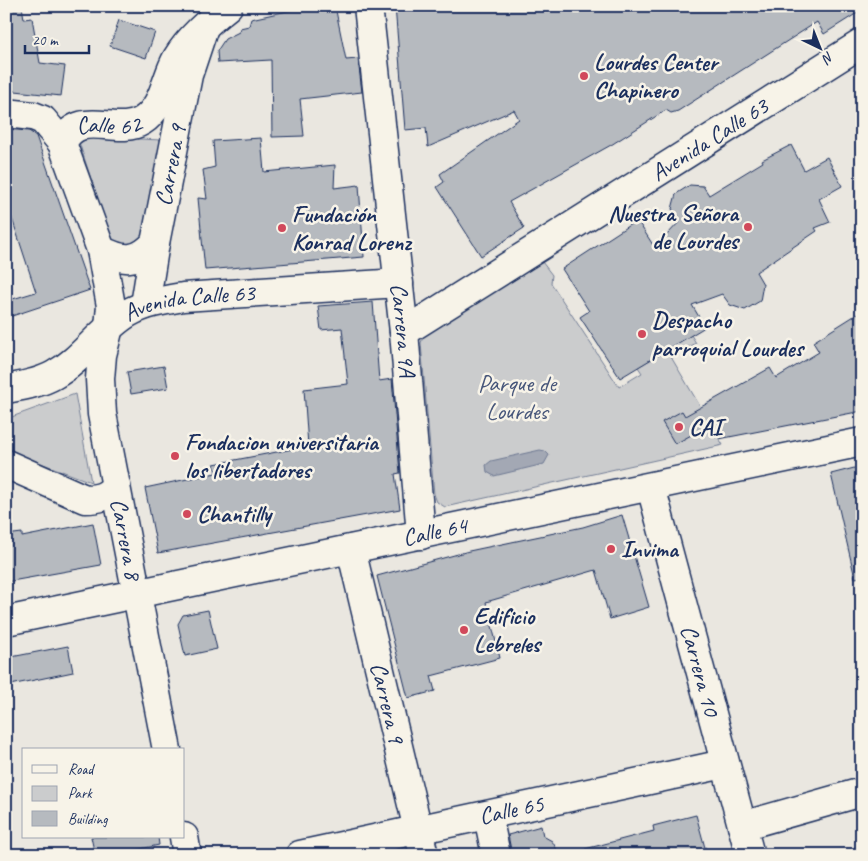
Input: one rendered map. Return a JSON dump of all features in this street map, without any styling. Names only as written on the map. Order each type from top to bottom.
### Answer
[{"type":"street","name":"Calle 62","points":[[6,113],[32,116],[43,120],[62,142],[67,134],[83,124],[130,125],[141,122],[150,115],[159,102],[175,61],[204,27],[228,6]]},
{"type":"street","name":"Carrera 9A","points":[[368,6],[404,332],[421,535]]},
{"type":"street","name":"Carrera 9","points":[[145,305],[155,243],[188,75],[204,27]]},
{"type":"street","name":"Avenida Calle 63","points":[[404,332],[862,43]]},
{"type":"street","points":[[62,142],[101,250],[111,306],[109,327]]},
{"type":"street","points":[[101,250],[124,259],[136,258],[146,253],[155,243]]},
{"type":"street","name":"Avenida Calle 63","points":[[6,389],[53,376],[70,365],[109,327],[129,312],[145,305],[184,297],[399,284]]},
{"type":"street","name":"Carrera 8","points":[[109,327],[102,355],[100,396],[167,748]]},
{"type":"street","name":"Calle 64","points":[[6,621],[862,442]]},
{"type":"street","points":[[6,464],[84,498],[98,499],[109,494],[116,486]]},
{"type":"street","name":"Carrera 10","points":[[651,487],[750,855]]},
{"type":"street","name":"Carrera 9","points":[[351,549],[421,843]]},
{"type":"street","name":"Calle 65","points":[[300,855],[421,843],[488,816],[724,764]]},
{"type":"street","points":[[742,826],[862,792]]},
{"type":"street","points":[[488,816],[496,855]]},
{"type":"street","points":[[184,838],[187,855]]},
{"type":"green space","points":[[77,136],[161,140],[143,240],[132,252],[112,243]]},
{"type":"green space","name":"Parque de Lourdes","points":[[539,258],[552,275],[551,283],[619,387],[642,373],[638,367],[691,335],[696,343],[671,357],[723,445],[445,507],[437,502],[434,494],[421,343],[424,334]]},
{"type":"green space","points":[[75,394],[91,482],[6,450],[6,419]]},
{"type":"shaded area","points":[[540,450],[545,451],[549,455],[544,464],[494,476],[487,472],[486,465],[491,461]]},
{"type":"building","points":[[6,6],[22,6],[24,19],[32,18],[40,63],[65,66],[61,96],[6,90]]},
{"type":"building","points":[[310,6],[335,6],[346,60],[358,59],[362,92],[300,99],[304,136],[272,137],[271,60],[218,63],[217,51],[225,39],[239,32],[240,28],[249,26],[251,19]]},
{"type":"building","points":[[395,6],[862,6],[862,10],[824,34],[817,22],[678,111],[671,113],[666,110],[611,145],[509,202],[524,228],[481,256],[437,187],[444,182],[440,174],[519,119],[514,110],[428,147],[426,128],[405,130]]},
{"type":"building","points":[[119,20],[155,32],[146,58],[110,46]]},
{"type":"building","points":[[6,129],[29,131],[36,136],[90,290],[6,318],[6,301],[36,292],[6,200]]},
{"type":"building","name":"Fundación Konrad Lorenz","points":[[261,138],[264,172],[335,165],[334,188],[359,185],[364,257],[205,270],[198,198],[207,199],[203,170],[215,167],[213,141]]},
{"type":"building","name":"Nuestra Señora de Lourdes","points":[[791,145],[804,170],[827,157],[842,186],[819,199],[830,222],[815,228],[817,231],[756,272],[763,284],[760,301],[745,310],[730,305],[722,294],[692,305],[705,327],[620,378],[580,317],[589,311],[562,269],[637,220],[655,248],[680,221],[672,209],[676,194],[690,185],[703,186],[709,195],[763,162],[762,160]]},
{"type":"building","points":[[373,302],[379,381],[392,379],[400,473],[395,474],[400,509],[158,553],[145,488],[216,473],[214,464],[308,446],[304,389],[348,384],[342,328],[321,330],[318,306]]},
{"type":"building","points":[[862,311],[862,411],[719,439],[711,424],[675,444],[662,422],[682,411],[685,416],[770,368],[776,378],[819,352],[813,342]]},
{"type":"building","points":[[164,366],[168,388],[131,394],[127,372]]},
{"type":"building","points":[[862,466],[862,577],[855,578],[831,474]]},
{"type":"building","points":[[622,515],[649,607],[610,619],[596,570],[486,602],[500,658],[431,676],[435,691],[408,698],[377,576],[469,551],[583,527]]},
{"type":"building","points":[[93,523],[101,565],[6,582],[6,535],[22,533],[22,537]]},
{"type":"building","points":[[208,610],[217,649],[185,656],[178,624],[183,615]]},
{"type":"building","points":[[68,646],[73,672],[6,686],[6,658]]},
{"type":"building","points":[[696,815],[707,855],[586,855],[585,849],[654,831],[653,826]]},
{"type":"building","points":[[541,826],[543,836],[552,841],[560,855],[512,855],[508,835]]},
{"type":"building","points":[[91,838],[158,838],[159,845],[112,855],[95,855]]},
{"type":"place","name":"Lourdes Center Chapinero","points":[[584,76]]},
{"type":"place","name":"Nuestra Señora de Lourdes","points":[[748,227]]},
{"type":"place","name":"Fundación Konrad Lorenz","points":[[282,228]]},
{"type":"place","name":"Despacho parroquial Lourdes","points":[[642,334]]},
{"type":"place","name":"CAI","points":[[679,427]]},
{"type":"place","name":"Fondacion universitaria los libertadores","points":[[175,456]]},
{"type":"place","name":"Chantilly","points":[[187,514]]},
{"type":"place","name":"Invima","points":[[611,549]]},
{"type":"place","name":"Edificio Lebreles","points":[[464,630]]}]
